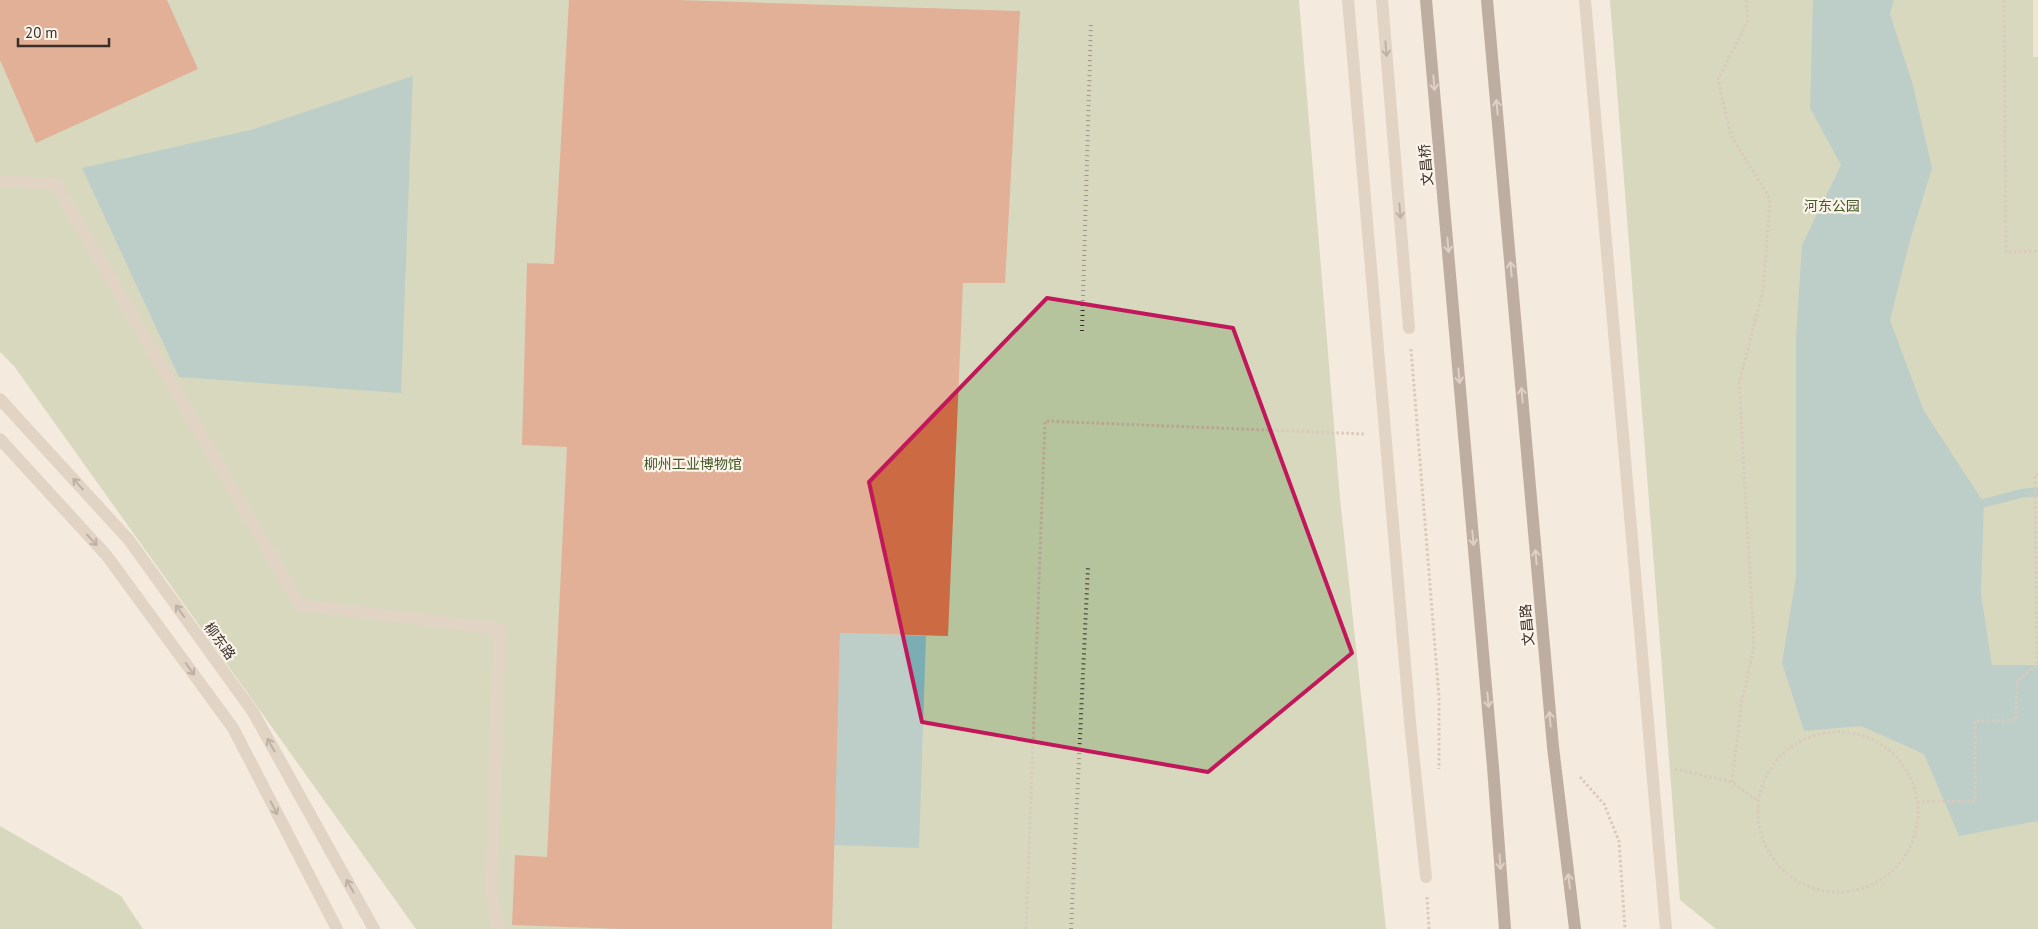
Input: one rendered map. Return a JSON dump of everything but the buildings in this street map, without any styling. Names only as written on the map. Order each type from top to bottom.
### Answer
[{"type":"main road","name":"文昌桥","points":[[1426,0],[1494,767],[1505,929]]},
{"type":"main road","name":"文昌路","points":[[1487,0],[1553,747],[1575,929]]},
{"type":"street","points":[[1348,0],[1410,722],[1426,876]]},
{"type":"street","points":[[1382,0],[1409,328]]},
{"type":"street","points":[[1585,0],[1666,929]]},
{"type":"street","points":[[0,181],[56,184],[300,605],[500,629],[490,891],[498,927],[501,929]]},
{"type":"street","name":"柳东路","points":[[0,399],[128,540],[252,712],[374,929]]},
{"type":"street","points":[[0,440],[107,556],[233,728],[336,929]]},
{"type":"path","points":[[1732,782],[1740,706],[1754,644],[1739,383],[1763,291],[1770,199],[1731,136],[1718,80],[1748,20],[1746,0]]},
{"type":"path","points":[[2004,0],[2006,252],[2038,251]]},
{"type":"path","points":[[1409,328],[1439,697],[1438,774]]},
{"type":"path","points":[[1026,929],[1045,421],[1385,435]]},
{"type":"path","points":[[1917,802],[1975,801],[1975,721],[2016,720],[2018,681],[2037,665],[2035,475],[2038,474]]},
{"type":"path","points":[[1824,733],[1849,733],[1873,740],[1894,755],[1909,775],[1917,802],[1916,830],[1906,855],[1887,876],[1862,889],[1835,893],[1808,887],[1784,872],[1767,850],[1759,826],[1758,801],[1766,777],[1775,763],[1780,756],[1800,741],[1824,733]]},
{"type":"path","points":[[1652,764],[1732,782],[1758,801]]},
{"type":"path","points":[[1578,775],[1604,804],[1618,841],[1625,929]]},
{"type":"path","points":[[1426,876],[1429,929]]},
{"type":"highlighted area","points":[[1047,298],[1233,328],[1352,653],[1208,772],[922,722],[869,482]]},
{"type":"green space","name":"柳州工业博物馆","points":[[0,0],[1299,0],[1340,498],[1386,929],[416,929],[14,366],[0,352]]},
{"type":"green space","name":"河东公园","points":[[1610,0],[2038,0],[2038,929],[1716,929],[1680,900]]},
{"type":"green space","points":[[0,826],[121,896],[143,929],[0,929]]},
{"type":"shaded area","points":[[2033,0],[2038,0],[2038,57],[2033,57]]},
{"type":"water","points":[[1813,0],[1894,0],[1890,14],[1913,85],[1932,168],[1910,240],[1890,320],[1924,411],[1984,503],[1981,594],[1992,665],[2038,665],[2038,821],[1959,836],[1924,754],[1861,726],[1804,731],[1782,663],[1796,577],[1796,337],[1802,245],[1841,165],[1810,108]]},
{"type":"water","points":[[413,76],[401,393],[179,377],[82,168],[254,129]]},
{"type":"water","points":[[840,633],[926,636],[919,848],[833,845]]},
{"type":"waterway","points":[[1984,503],[2023,493],[2038,492]]},
{"type":"railway","points":[[1082,331],[1091,23]]},
{"type":"railway","points":[[1071,929],[1088,567]]}]
